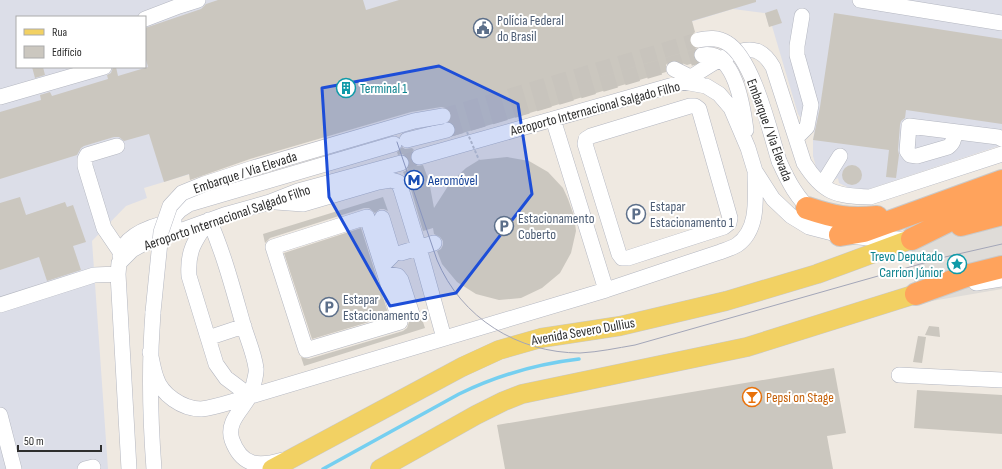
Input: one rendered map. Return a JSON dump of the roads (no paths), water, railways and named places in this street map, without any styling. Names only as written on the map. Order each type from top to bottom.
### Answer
[{"type":"highway","points":[[840,235],[864,231],[1002,184]]},
{"type":"highway","points":[[912,239],[987,202],[1002,184]]},
{"type":"highway","points":[[807,208],[833,217],[850,218],[869,218],[918,212]]},
{"type":"highway","points":[[912,239],[1002,214]]},
{"type":"highway","points":[[916,294],[966,276],[1002,267]]},
{"type":"main road","name":"Avenida Severo Dullius","points":[[272,469],[462,367],[499,350],[541,338],[620,326],[726,302],[817,274],[912,239]]},
{"type":"main road","points":[[380,469],[476,415],[522,394],[747,347],[916,294]]},
{"type":"street","points":[[146,19],[198,0]]},
{"type":"street","points":[[860,0],[1002,22]]},
{"type":"street","points":[[802,16],[797,55],[811,105],[807,127],[796,138],[804,163],[812,175],[833,193],[848,197],[870,198],[1002,154]]},
{"type":"street","name":"Embarque / Via Elevada","points":[[698,40],[712,38],[727,42],[738,54],[754,82],[779,160],[790,185],[798,198],[807,208],[840,235]]},
{"type":"street","name":"Aeroporto Internacional Salgado Filho","points":[[419,157],[688,80],[722,59],[743,50],[757,51],[767,58],[773,66],[796,138]]},
{"type":"street","points":[[702,55],[709,54],[722,59],[733,77],[742,99],[748,148]]},
{"type":"street","points":[[0,97],[101,68]]},
{"type":"street","points":[[674,69],[688,80],[706,86],[719,94],[731,108],[748,148],[755,171],[773,199],[791,216],[809,227],[840,235],[878,239],[912,239]]},
{"type":"street","points":[[690,106],[695,106],[698,109],[730,218],[729,223],[724,228],[628,258],[622,258],[619,254],[600,194],[585,144],[586,139],[591,136],[690,106]]},
{"type":"street","points":[[553,119],[577,205],[586,225],[606,290]]},
{"type":"street","name":"Embarque / Via Elevada","points":[[154,469],[150,416],[150,352],[161,232],[170,206],[182,193],[252,168],[414,121],[445,123],[400,142],[190,204],[180,210],[169,222]]},
{"type":"street","points":[[955,132],[998,137],[1002,139]]},
{"type":"street","points":[[117,146],[88,156],[85,159],[85,166],[104,228],[119,264],[129,469]]},
{"type":"street","points":[[822,185],[840,156]]},
{"type":"street","name":"Aeroporto Internacional Salgado Filho","points":[[119,264],[132,250],[141,245],[209,220],[270,202],[298,191],[400,163]]},
{"type":"street","points":[[150,352],[156,378],[166,394],[181,404],[198,409],[212,408],[606,290],[720,252],[736,245],[746,236],[753,222],[755,171]]},
{"type":"street","points":[[270,202],[304,204],[378,182],[391,180],[398,182],[419,248],[444,338]]},
{"type":"street","points":[[577,205],[600,194]]},
{"type":"street","points":[[0,305],[94,275],[119,264],[130,239],[151,228],[183,218],[224,215]]},
{"type":"street","points":[[382,218],[392,251],[392,256],[384,270],[400,322],[306,350],[273,249],[275,246],[367,217],[384,270],[398,276],[401,280],[412,314]]},
{"type":"street","points":[[586,225],[608,219]]},
{"type":"street","points":[[209,220],[225,260],[257,369],[250,396],[237,413],[231,427],[232,439],[239,452],[247,460],[255,464],[269,464],[294,457]]},
{"type":"street","points":[[209,220],[192,248],[188,262],[189,276],[216,364],[226,378],[250,396]]},
{"type":"street","points":[[401,253],[434,243]]},
{"type":"street","points":[[916,294],[1002,279]]},
{"type":"street","points":[[208,338],[244,326]]},
{"type":"street","points":[[899,375],[1002,380]]},
{"type":"street","points":[[0,415],[14,469]]},
{"type":"waterway","points":[[323,469],[474,387],[532,367],[579,359]]},
{"type":"tunnel","points":[[443,116],[698,40]]},
{"type":"tunnel","points":[[447,130],[702,55]]},
{"type":"tunnel","points":[[401,163],[419,157]]},
{"type":"tram line","points":[[397,142],[437,260],[447,281],[476,315],[494,328],[514,339],[535,347],[557,351],[580,353],[635,345],[945,257],[1002,244]]},
{"type":"place","name":"Polícia Federal do Brasil","points":[[483,28]]},
{"type":"place","name":"Terminal 1","points":[[346,88]]},
{"type":"place","name":"Aeromóvel","points":[[414,180]]},
{"type":"place","name":"Estapar Estacionamento 1","points":[[636,214]]},
{"type":"place","name":"Estacionamento Coberto","points":[[504,226]]},
{"type":"place","name":"Trevo Deputado Carrion Júnior","points":[[957,264]]},
{"type":"place","name":"Estapar Estacionamento 3","points":[[329,307]]},
{"type":"place","name":"Pepsi on Stage","points":[[752,397]]}]
